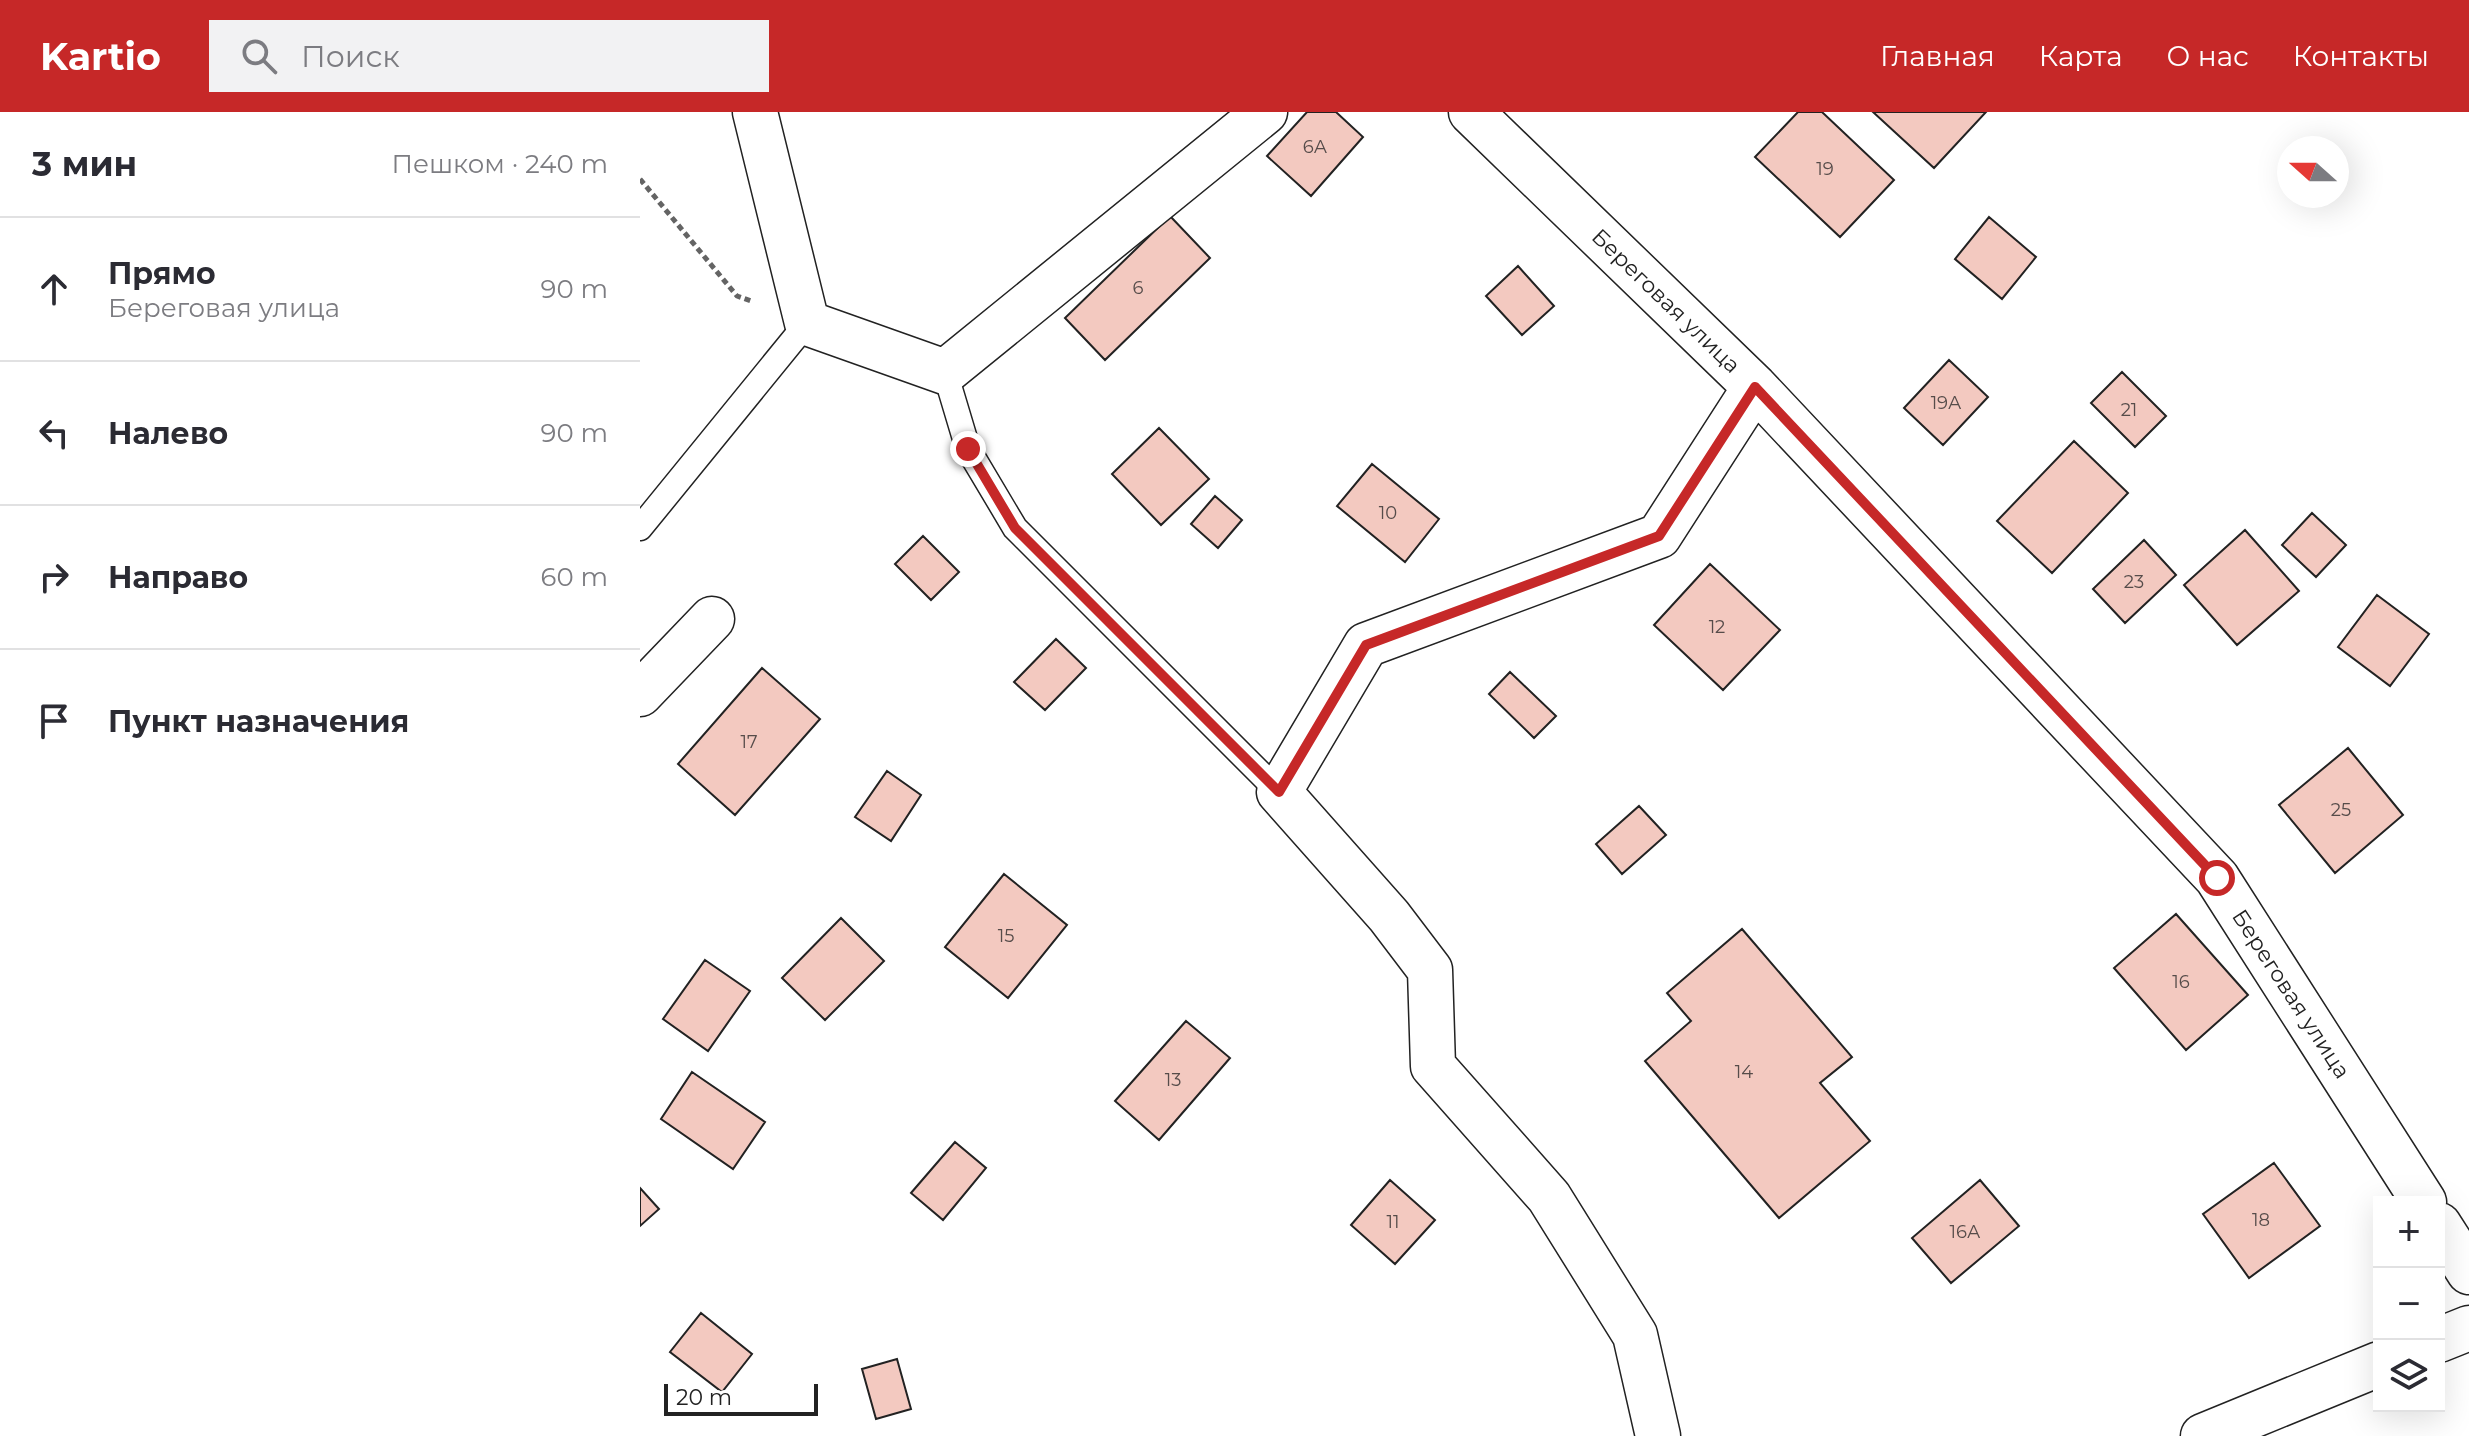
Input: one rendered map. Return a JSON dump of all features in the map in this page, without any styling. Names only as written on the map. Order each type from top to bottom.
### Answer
[{"type":"street","points":[[755,112],[807,323],[945,372],[1265,112]]},
{"type":"street","name":"Береговая улица","points":[[1471,112],[1755,387],[2217,878],[2420,1196]]},
{"type":"street","points":[[1658,1436],[1635,1335],[1549,1197],[1433,1066],[1430,970],[1389,916],[1279,792],[1366,645],[1659,536],[1755,387]]},
{"type":"street","points":[[640,694],[712,619]]},
{"type":"street","points":[[2445,1234],[2469,1272]]},
{"type":"street","points":[[2445,1338],[2469,1328]]},
{"type":"street","points":[[2203,1436],[2373,1366]]},
{"type":"lane","points":[[640,528],[807,323]]},
{"type":"lane","points":[[945,372],[968,449],[1015,528],[1279,792]]},
{"type":"path","points":[[640,179],[737,296],[807,323]]},
{"type":"building","points":[[1307,112],[1336,112],[1363,137],[1311,196],[1267,156]]},
{"type":"building","points":[[1798,112],[1822,112],[1894,180],[1840,237],[1755,157]]},
{"type":"building","points":[[1873,112],[1986,112],[1934,168]]},
{"type":"building","points":[[1170,216],[1210,258],[1105,360],[1065,318]]},
{"type":"building","points":[[1989,217],[2036,257],[2002,299],[1955,259]]},
{"type":"building","points":[[1518,266],[1554,306],[1522,335],[1486,296]]},
{"type":"building","points":[[1949,360],[1988,397],[1943,445],[1904,408]]},
{"type":"building","points":[[2122,372],[2166,416],[2135,447],[2091,403]]},
{"type":"building","points":[[1159,428],[1209,479],[1161,525],[1112,474]]},
{"type":"building","points":[[2074,441],[2128,493],[2052,573],[1997,521]]},
{"type":"building","points":[[1372,464],[1439,519],[1405,562],[1337,506]]},
{"type":"building","points":[[1215,496],[1242,520],[1218,548],[1191,524]]},
{"type":"building","points":[[2312,513],[2346,545],[2316,577],[2282,545]]},
{"type":"building","points":[[2245,530],[2299,591],[2237,645],[2184,585]]},
{"type":"building","points":[[923,536],[959,572],[931,600],[895,564]]},
{"type":"building","points":[[2144,540],[2176,575],[2125,623],[2093,589]]},
{"type":"building","points":[[1710,564],[1780,630],[1723,690],[1654,625]]},
{"type":"building","points":[[2377,595],[2429,634],[2390,686],[2338,647]]},
{"type":"building","points":[[1056,639],[1086,668],[1045,710],[1014,682]]},
{"type":"building","points":[[762,668],[820,719],[735,815],[678,764]]},
{"type":"building","points":[[1510,672],[1556,716],[1534,738],[1489,694]]},
{"type":"building","points":[[2348,748],[2403,815],[2335,873],[2279,805]]},
{"type":"building","points":[[887,771],[921,795],[891,841],[855,817]]},
{"type":"building","points":[[1639,806],[1666,835],[1622,874],[1596,844]]},
{"type":"building","points":[[1004,874],[1067,925],[1008,998],[945,947]]},
{"type":"building","points":[[2176,914],[2248,995],[2186,1050],[2114,968]]},
{"type":"building","points":[[841,918],[884,961],[825,1020],[782,978]]},
{"type":"building","points":[[1742,929],[1852,1057],[1820,1083],[1870,1141],[1779,1218],[1645,1061],[1691,1021],[1667,993]]},
{"type":"building","points":[[705,960],[750,991],[708,1051],[663,1019]]},
{"type":"building","points":[[1186,1021],[1230,1058],[1159,1140],[1115,1101]]},
{"type":"building","points":[[692,1072],[765,1122],[733,1169],[661,1119]]},
{"type":"building","points":[[955,1142],[986,1168],[943,1220],[911,1193]]},
{"type":"building","points":[[2274,1163],[2320,1226],[2249,1278],[2203,1214]]},
{"type":"building","points":[[1390,1180],[1435,1220],[1395,1264],[1351,1225]]},
{"type":"building","points":[[1980,1180],[2019,1226],[1951,1283],[1912,1238]]},
{"type":"building","points":[[640,1188],[659,1209],[640,1226]]},
{"type":"building","points":[[701,1313],[752,1354],[722,1392],[670,1352]]},
{"type":"building","points":[[897,1359],[911,1409],[876,1419],[862,1369]]},
{"type":"route","points":[[968,449],[1015,528],[1173,690],[1279,792],[1366,645],[1659,536],[1755,387],[2217,878]]}]
